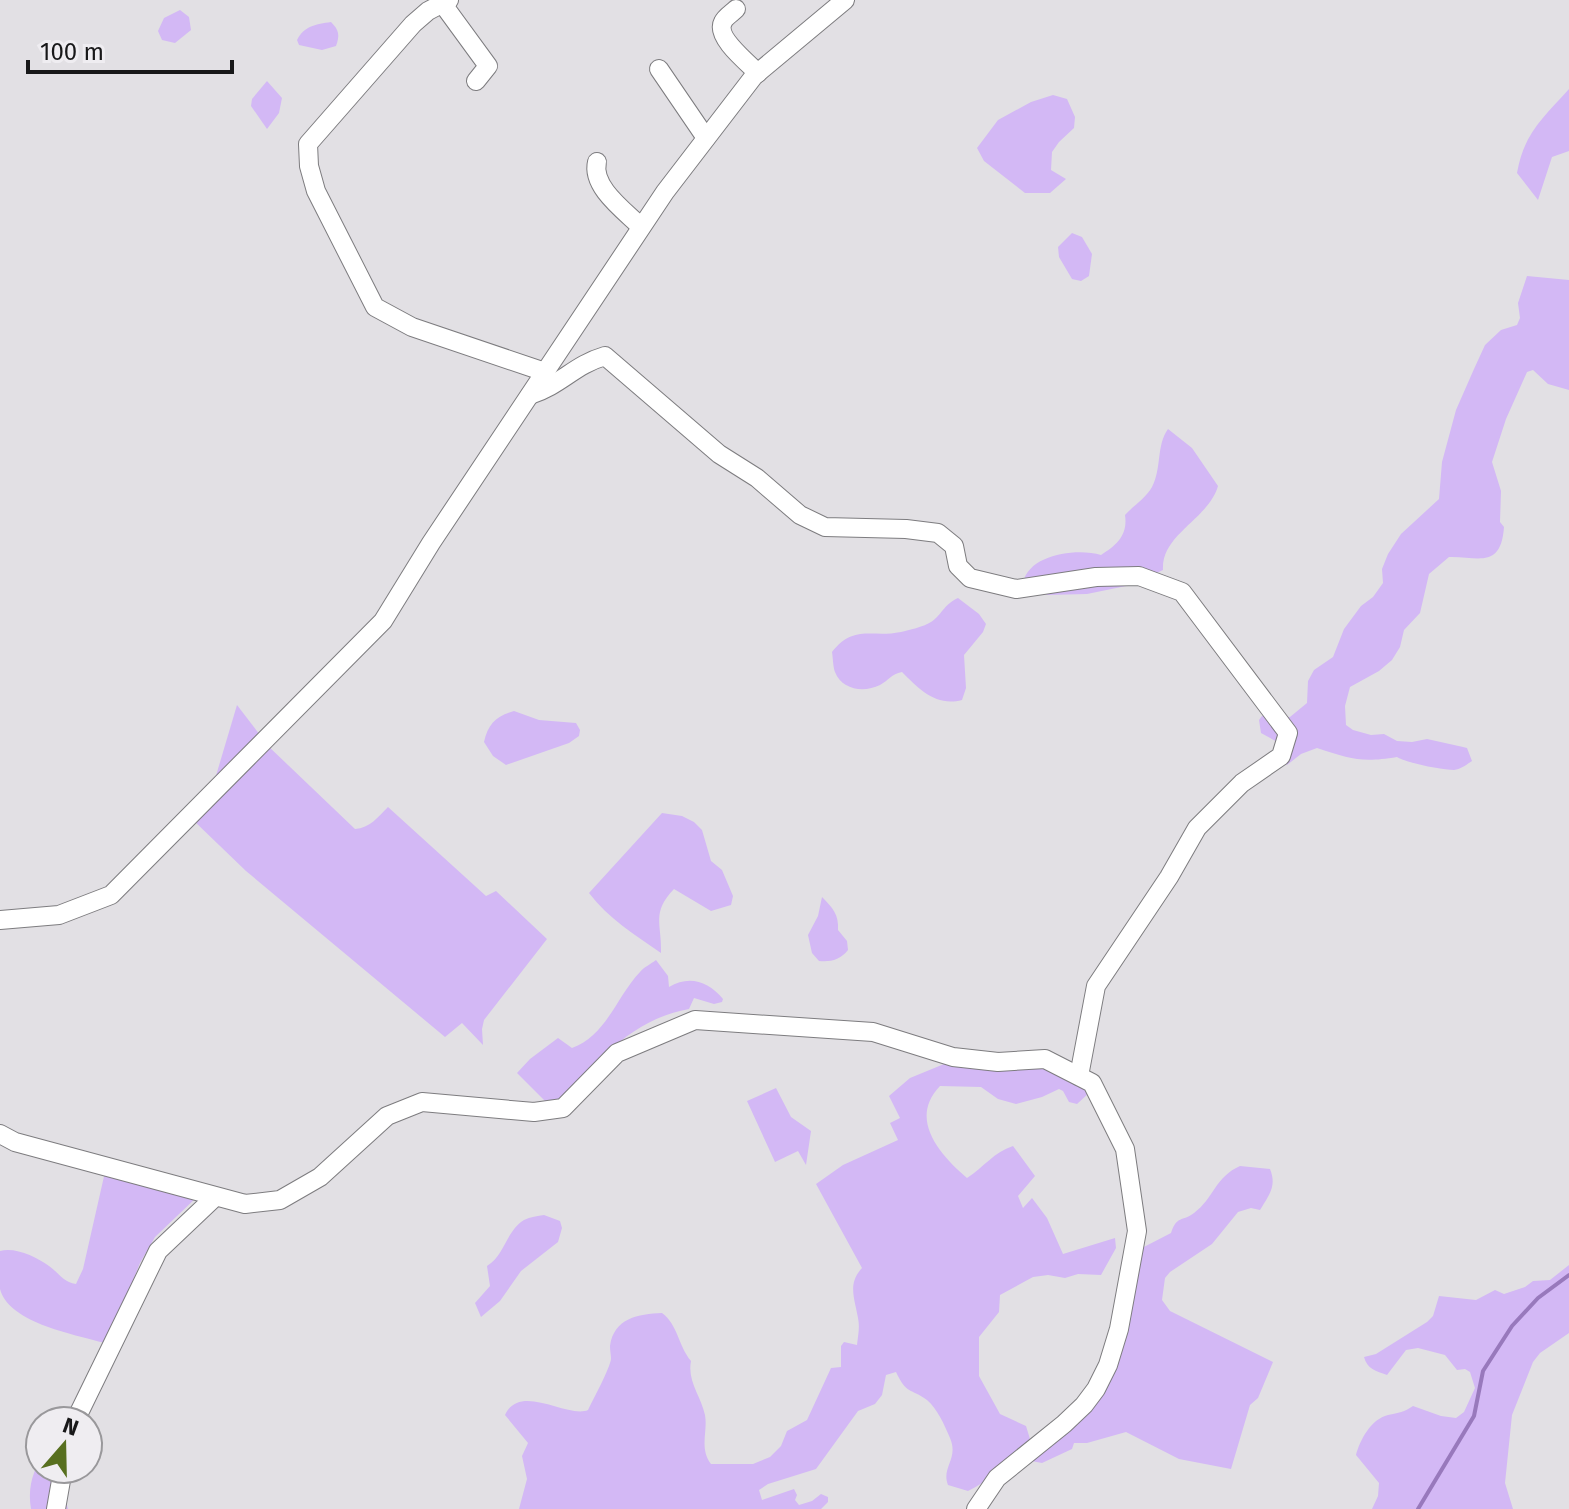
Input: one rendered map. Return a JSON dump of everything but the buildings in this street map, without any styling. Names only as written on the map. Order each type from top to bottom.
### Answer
[{"type":"street","points":[[0,920],[59,915],[111,895],[383,621],[641,227],[706,138],[758,73],[845,0]]},
{"type":"street","points":[[476,81],[488,66],[446,1],[413,24],[308,144],[309,166],[316,191],[375,307],[412,327],[545,372]]},
{"type":"street","points":[[736,9],[722,23],[720,30],[723,38],[758,73]]},
{"type":"street","points":[[659,69],[706,138]]},
{"type":"street","points":[[597,162],[595,171],[600,183],[641,227]]},
{"type":"street","points":[[530,395],[550,388],[586,362],[605,356],[719,454],[757,478],[800,515],[825,527],[938,533],[954,546],[958,566],[970,578],[1016,589],[1096,577],[1139,576],[1182,592],[1288,733],[1281,756],[1242,783],[1197,828],[1169,877],[1096,986],[1079,1076]]},
{"type":"street","points":[[0,1134],[15,1142],[245,1204],[280,1200],[320,1177],[387,1116],[422,1102],[534,1112],[563,1108],[617,1053],[695,1020],[873,1032],[953,1057],[998,1062],[1045,1059],[1092,1083],[1125,1149],[1137,1231],[1119,1329],[1108,1365],[1084,1405],[997,1478],[976,1509]]},
{"type":"street","points":[[83,1405],[158,1251],[215,1197]]},
{"type":"street","points":[[56,1509],[60,1485]]},
{"type":"shaded area","points":[[180,10],[189,17],[191,30],[175,43],[162,40],[158,31],[164,18]]},
{"type":"shaded area","points":[[331,22],[338,33],[336,46],[322,50],[299,45],[297,40],[307,29]]},
{"type":"shaded area","points":[[267,81],[282,98],[279,113],[267,129],[251,106],[252,99]]},
{"type":"shaded area","points":[[1569,89],[1569,151],[1552,157],[1538,200],[1517,173],[1520,159],[1536,127]]},
{"type":"shaded area","points":[[1053,95],[1067,99],[1075,117],[1074,128],[1052,152],[1051,170],[1066,179],[1050,193],[1025,193],[984,161],[977,148],[998,120],[1031,102]]},
{"type":"shaded area","points":[[1072,233],[1082,237],[1092,254],[1089,276],[1081,281],[1072,279],[1059,257],[1058,247]]},
{"type":"shaded area","points":[[1527,276],[1569,280],[1569,390],[1548,384],[1533,370],[1527,372],[1506,419],[1492,462],[1501,491],[1500,522],[1504,527],[1498,550],[1486,558],[1449,557],[1429,574],[1420,613],[1404,630],[1400,647],[1392,660],[1350,687],[1345,706],[1346,725],[1353,730],[1371,735],[1384,734],[1397,741],[1427,739],[1467,748],[1472,761],[1459,769],[1449,770],[1397,757],[1356,759],[1317,748],[1301,754],[1287,765],[1281,759],[1281,744],[1261,733],[1259,720],[1262,716],[1290,717],[1307,703],[1308,681],[1314,670],[1333,657],[1344,629],[1383,583],[1382,569],[1388,554],[1401,534],[1439,499],[1442,462],[1456,410],[1485,345],[1501,330],[1517,325],[1520,318],[1518,303]]},
{"type":"shaded area","points":[[1168,429],[1192,448],[1218,486],[1205,508],[1169,546],[1163,570],[1131,585],[1087,594],[1048,595],[1032,591],[1023,583],[1034,565],[1044,560],[1067,553],[1101,555],[1116,543],[1125,528],[1125,515],[1152,487]]},
{"type":"shaded area","points":[[958,598],[979,614],[986,624],[964,655],[966,688],[962,700],[936,699],[902,672],[867,689],[848,686],[838,678],[832,652],[840,643],[856,635],[901,632],[928,624]]},
{"type":"shaded area","points":[[237,705],[260,735],[215,779]]},
{"type":"shaded area","points":[[514,711],[539,720],[576,723],[579,736],[569,743],[506,765],[493,756],[484,742],[494,722]]},
{"type":"shaded area","points":[[266,744],[355,829],[369,824],[388,807],[486,896],[496,891],[547,939],[484,1020],[483,1045],[462,1023],[445,1037],[246,871],[193,820]]},
{"type":"shaded area","points":[[662,813],[682,816],[702,830],[711,861],[722,870],[733,896],[731,905],[711,911],[674,889],[660,912],[661,953],[613,918],[589,893]]},
{"type":"shaded area","points":[[822,897],[834,912],[838,930],[847,941],[848,950],[838,958],[827,961],[819,961],[812,953],[808,935],[818,916]]},
{"type":"shaded area","points":[[656,960],[668,976],[669,987],[684,981],[698,982],[717,993],[722,1002],[714,1004],[694,998],[689,1009],[650,1022],[617,1044],[559,1101],[547,1103],[517,1073],[558,1038],[572,1048],[594,1034],[642,970]]},
{"type":"shaded area","points":[[949,1062],[1043,1066],[1087,1087],[1089,1093],[1077,1104],[1069,1102],[1059,1089],[1016,1104],[998,1099],[981,1087],[940,1086],[931,1098],[927,1111],[931,1136],[947,1159],[967,1178],[1013,1146],[1035,1176],[1018,1196],[1023,1208],[1032,1198],[1047,1218],[1063,1254],[1115,1238],[1116,1248],[1101,1275],[1033,1277],[1000,1295],[999,1312],[979,1337],[979,1376],[1000,1414],[1026,1426],[1030,1439],[1001,1468],[977,1486],[968,1491],[948,1485],[946,1479],[952,1445],[946,1428],[931,1403],[906,1388],[896,1372],[886,1375],[882,1395],[875,1404],[858,1411],[816,1469],[768,1484],[759,1490],[762,1500],[794,1489],[799,1505],[821,1494],[828,1497],[828,1502],[821,1509],[519,1509],[527,1479],[522,1456],[528,1443],[505,1415],[512,1406],[533,1401],[569,1410],[588,1410],[610,1363],[610,1346],[616,1329],[636,1316],[662,1313],[671,1323],[691,1361],[693,1382],[705,1415],[705,1446],[711,1464],[753,1464],[770,1457],[781,1446],[787,1431],[807,1420],[831,1368],[841,1367],[841,1346],[844,1342],[857,1345],[859,1325],[853,1286],[862,1268],[816,1184],[843,1165],[898,1140],[890,1123],[900,1118],[889,1096],[910,1078]]},
{"type":"shaded area","points":[[776,1088],[791,1117],[811,1131],[806,1165],[798,1151],[775,1162],[747,1101]]},
{"type":"shaded area","points":[[1240,1166],[1270,1169],[1272,1185],[1266,1200],[1260,1210],[1251,1208],[1238,1212],[1212,1244],[1170,1272],[1165,1278],[1162,1300],[1170,1311],[1273,1362],[1258,1398],[1250,1405],[1231,1469],[1179,1459],[1126,1432],[1087,1443],[1074,1443],[1072,1449],[1042,1463],[1026,1460],[1084,1416],[1140,1249],[1171,1233],[1178,1221],[1201,1207],[1225,1176]]},
{"type":"shaded area","points":[[105,1172],[199,1195],[155,1237],[140,1263],[108,1344],[30,1319],[6,1301],[0,1289],[0,1251],[6,1250],[32,1256],[76,1284],[83,1269]]},
{"type":"shaded area","points":[[544,1215],[560,1221],[562,1228],[558,1242],[521,1271],[500,1301],[481,1317],[475,1303],[490,1286],[487,1266],[498,1256],[518,1225],[526,1219]]},
{"type":"shaded area","points":[[1569,1265],[1569,1333],[1540,1353],[1533,1362],[1512,1415],[1505,1483],[1513,1509],[1372,1509],[1378,1496],[1379,1483],[1356,1455],[1371,1425],[1382,1417],[1413,1406],[1456,1418],[1464,1412],[1475,1388],[1470,1372],[1457,1370],[1445,1355],[1418,1348],[1406,1350],[1387,1375],[1370,1367],[1364,1357],[1376,1354],[1427,1322],[1433,1316],[1439,1296],[1476,1300],[1495,1290],[1504,1294],[1533,1281],[1550,1280]]},
{"type":"shaded area","points":[[31,1485],[69,1485],[68,1509],[31,1509]]},
{"type":"waterway","points":[[1418,1509],[1474,1416],[1483,1371],[1512,1326],[1538,1298],[1569,1275]]}]
